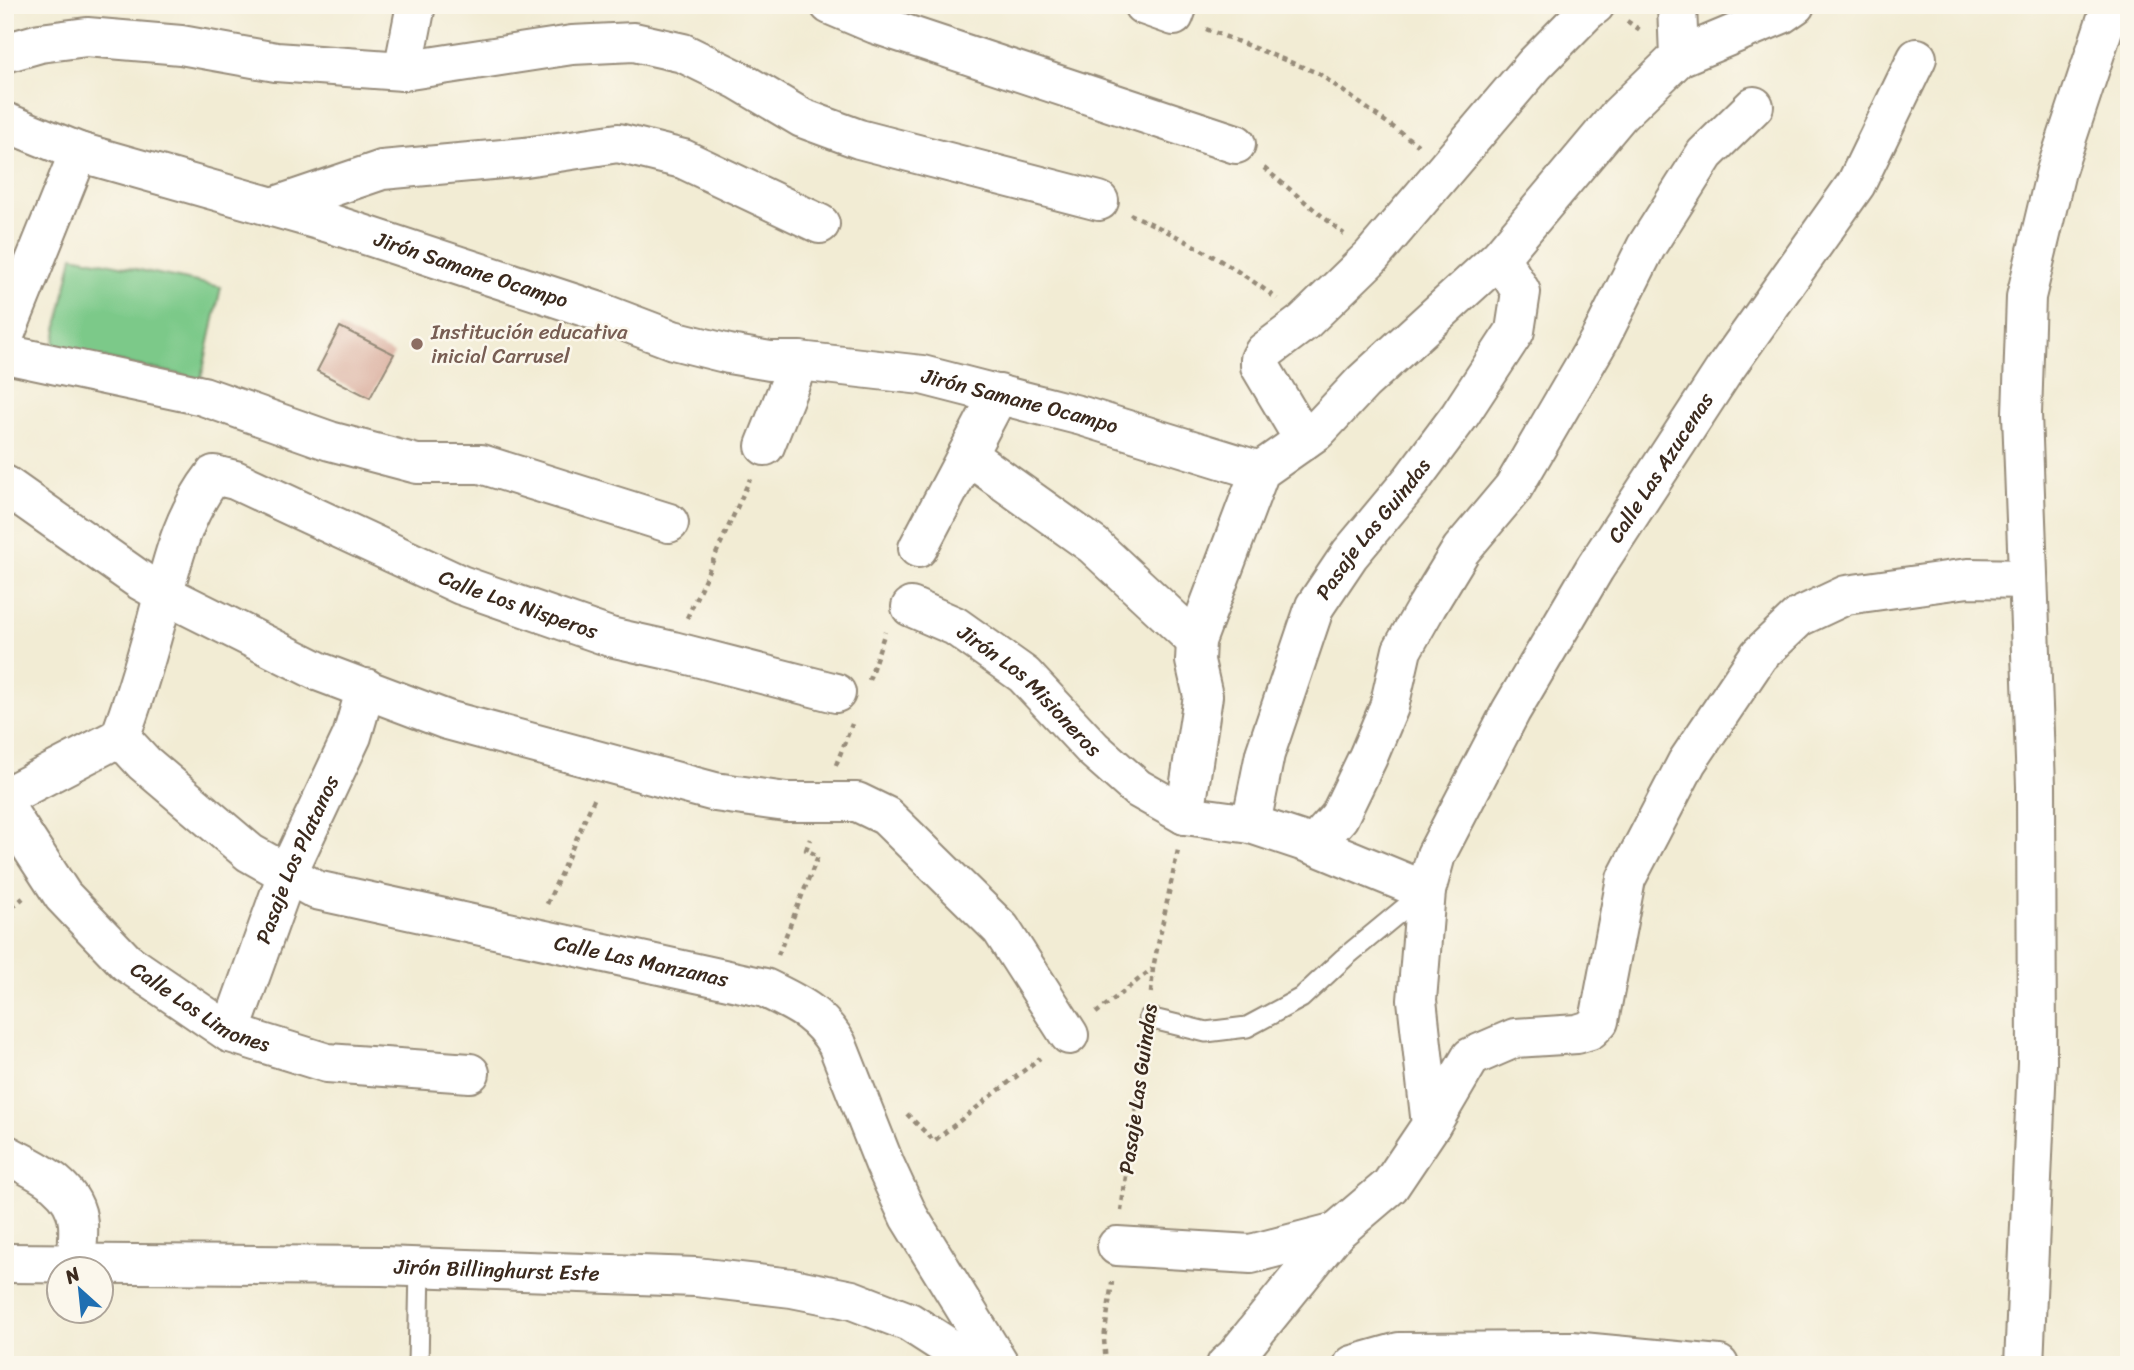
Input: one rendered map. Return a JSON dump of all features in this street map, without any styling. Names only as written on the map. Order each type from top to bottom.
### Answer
[{"type":"street","points":[[403,71],[416,5]]},
{"type":"street","points":[[830,5],[875,24],[1236,144]]},
{"type":"street","points":[[1304,440],[1260,366],[1260,359],[1265,352],[1304,322],[1371,257],[1535,64],[1595,5]]},
{"type":"street","points":[[1677,5],[1679,57]]},
{"type":"street","points":[[1426,891],[1314,845],[1251,824],[1185,815],[1203,696],[1195,661],[1196,641],[1260,471],[1317,430],[1363,382],[1500,257],[1619,115],[1679,57],[1770,19],[1795,5]]},
{"type":"street","points":[[2024,1365],[2037,1063],[2036,786],[2022,414],[2026,297],[2056,171],[2111,5]]},
{"type":"street","points":[[5,53],[40,43],[87,37],[181,45],[276,62],[403,71],[572,44],[634,42],[683,53],[738,80],[802,118],[859,139],[1099,201]]},
{"type":"street","name":"Calle Las Azucenas","points":[[1431,1125],[1417,1000],[1426,891],[1436,855],[1499,735],[1595,568],[1725,369],[1856,184],[1917,58]]},
{"type":"street","points":[[1314,845],[1339,817],[1368,757],[1389,707],[1402,650],[1427,606],[1461,550],[1513,488],[1601,337],[1646,247],[1705,154],[1754,106]]},
{"type":"street","name":"Jirón Samane Ocampo","points":[[5,122],[79,152],[329,223],[597,311],[673,340],[770,361],[799,361],[922,375],[1082,416],[1260,471]]},
{"type":"street","points":[[274,207],[382,170],[525,157],[618,143],[683,159],[820,224]]},
{"type":"street","points":[[5,335],[79,152]]},
{"type":"street","name":"Pasaje Las Guindas","points":[[1251,824],[1265,754],[1315,606],[1350,554],[1410,482],[1460,415],[1516,331],[1521,292],[1500,257]]},
{"type":"street","points":[[5,354],[203,396],[330,441],[417,464],[481,464],[669,523]]},
{"type":"street","points":[[765,446],[799,361]]},
{"type":"street","points":[[918,548],[999,394]]},
{"type":"street","points":[[967,455],[1093,545],[1196,641]]},
{"type":"street","name":"Calle Los Nisperos","points":[[164,594],[181,530],[214,475],[235,480],[461,585],[610,637],[836,693]]},
{"type":"street","points":[[5,485],[141,581],[164,594],[320,672],[447,720],[715,792],[786,802],[857,802],[886,816],[1000,929],[1069,1035]]},
{"type":"street","points":[[1226,1365],[1336,1232],[1390,1186],[1431,1125],[1471,1057],[1515,1038],[1577,1034],[1590,1030],[1599,1021],[1626,879],[1687,762],[1759,655],[1799,617],[1846,595],[1968,578],[2028,579]]},
{"type":"street","points":[[5,797],[120,737],[138,691],[164,594]]},
{"type":"street","name":"Jirón Los Misioneros","points":[[911,607],[955,626],[1024,675],[1093,749],[1137,788],[1185,815]]},
{"type":"street","name":"Pasaje Los Platanos","points":[[230,1033],[287,874],[352,736],[366,688]]},
{"type":"street","name":"Calle Las Manzanas","points":[[120,737],[144,763],[250,853],[316,890],[765,988],[809,1010],[827,1027],[837,1044],[885,1165],[909,1217],[1000,1365]]},
{"type":"street","name":"Calle Los Limones","points":[[5,807],[63,896],[126,962],[230,1033],[327,1063],[470,1073]]},
{"type":"street","points":[[5,1154],[45,1175],[61,1187],[78,1222],[76,1254]]},
{"type":"street","points":[[1117,1245],[1251,1254],[1336,1232]]},
{"type":"street","name":"Jirón Billinghurst Este","points":[[5,1263],[46,1263]]},
{"type":"street","name":"Jirón Billinghurst Este","points":[[116,1263],[420,1267],[696,1277],[792,1288],[852,1300],[909,1322],[962,1356],[969,1365]]},
{"type":"street","points":[[1353,1365],[1399,1352],[1572,1350],[1719,1365]]},
{"type":"lane","points":[[1149,1018],[1206,1032],[1247,1027],[1301,998],[1344,958],[1426,891]]},
{"type":"lane","points":[[418,1365],[420,1267]]},
{"type":"path","points":[[1165,9],[1318,73],[1447,166]]},
{"type":"path","points":[[1236,144],[1371,257]]},
{"type":"path","points":[[1099,201],[1149,222],[1254,281],[1304,322]]},
{"type":"path","points":[[673,651],[702,581],[765,446]]},
{"type":"path","points":[[532,936],[611,762]]},
{"type":"path","name":"Pasaje Las Guindas","points":[[1107,1365],[1104,1339],[1149,1018],[1153,968],[1185,815]]},
{"type":"green space","points":[[73,256],[221,287],[201,379],[53,348]]},
{"type":"building","points":[[340,327],[394,354],[370,398],[317,371]]},
{"type":"place","name":"Institución educativa inicial Carrusel","points":[[417,344]]}]
